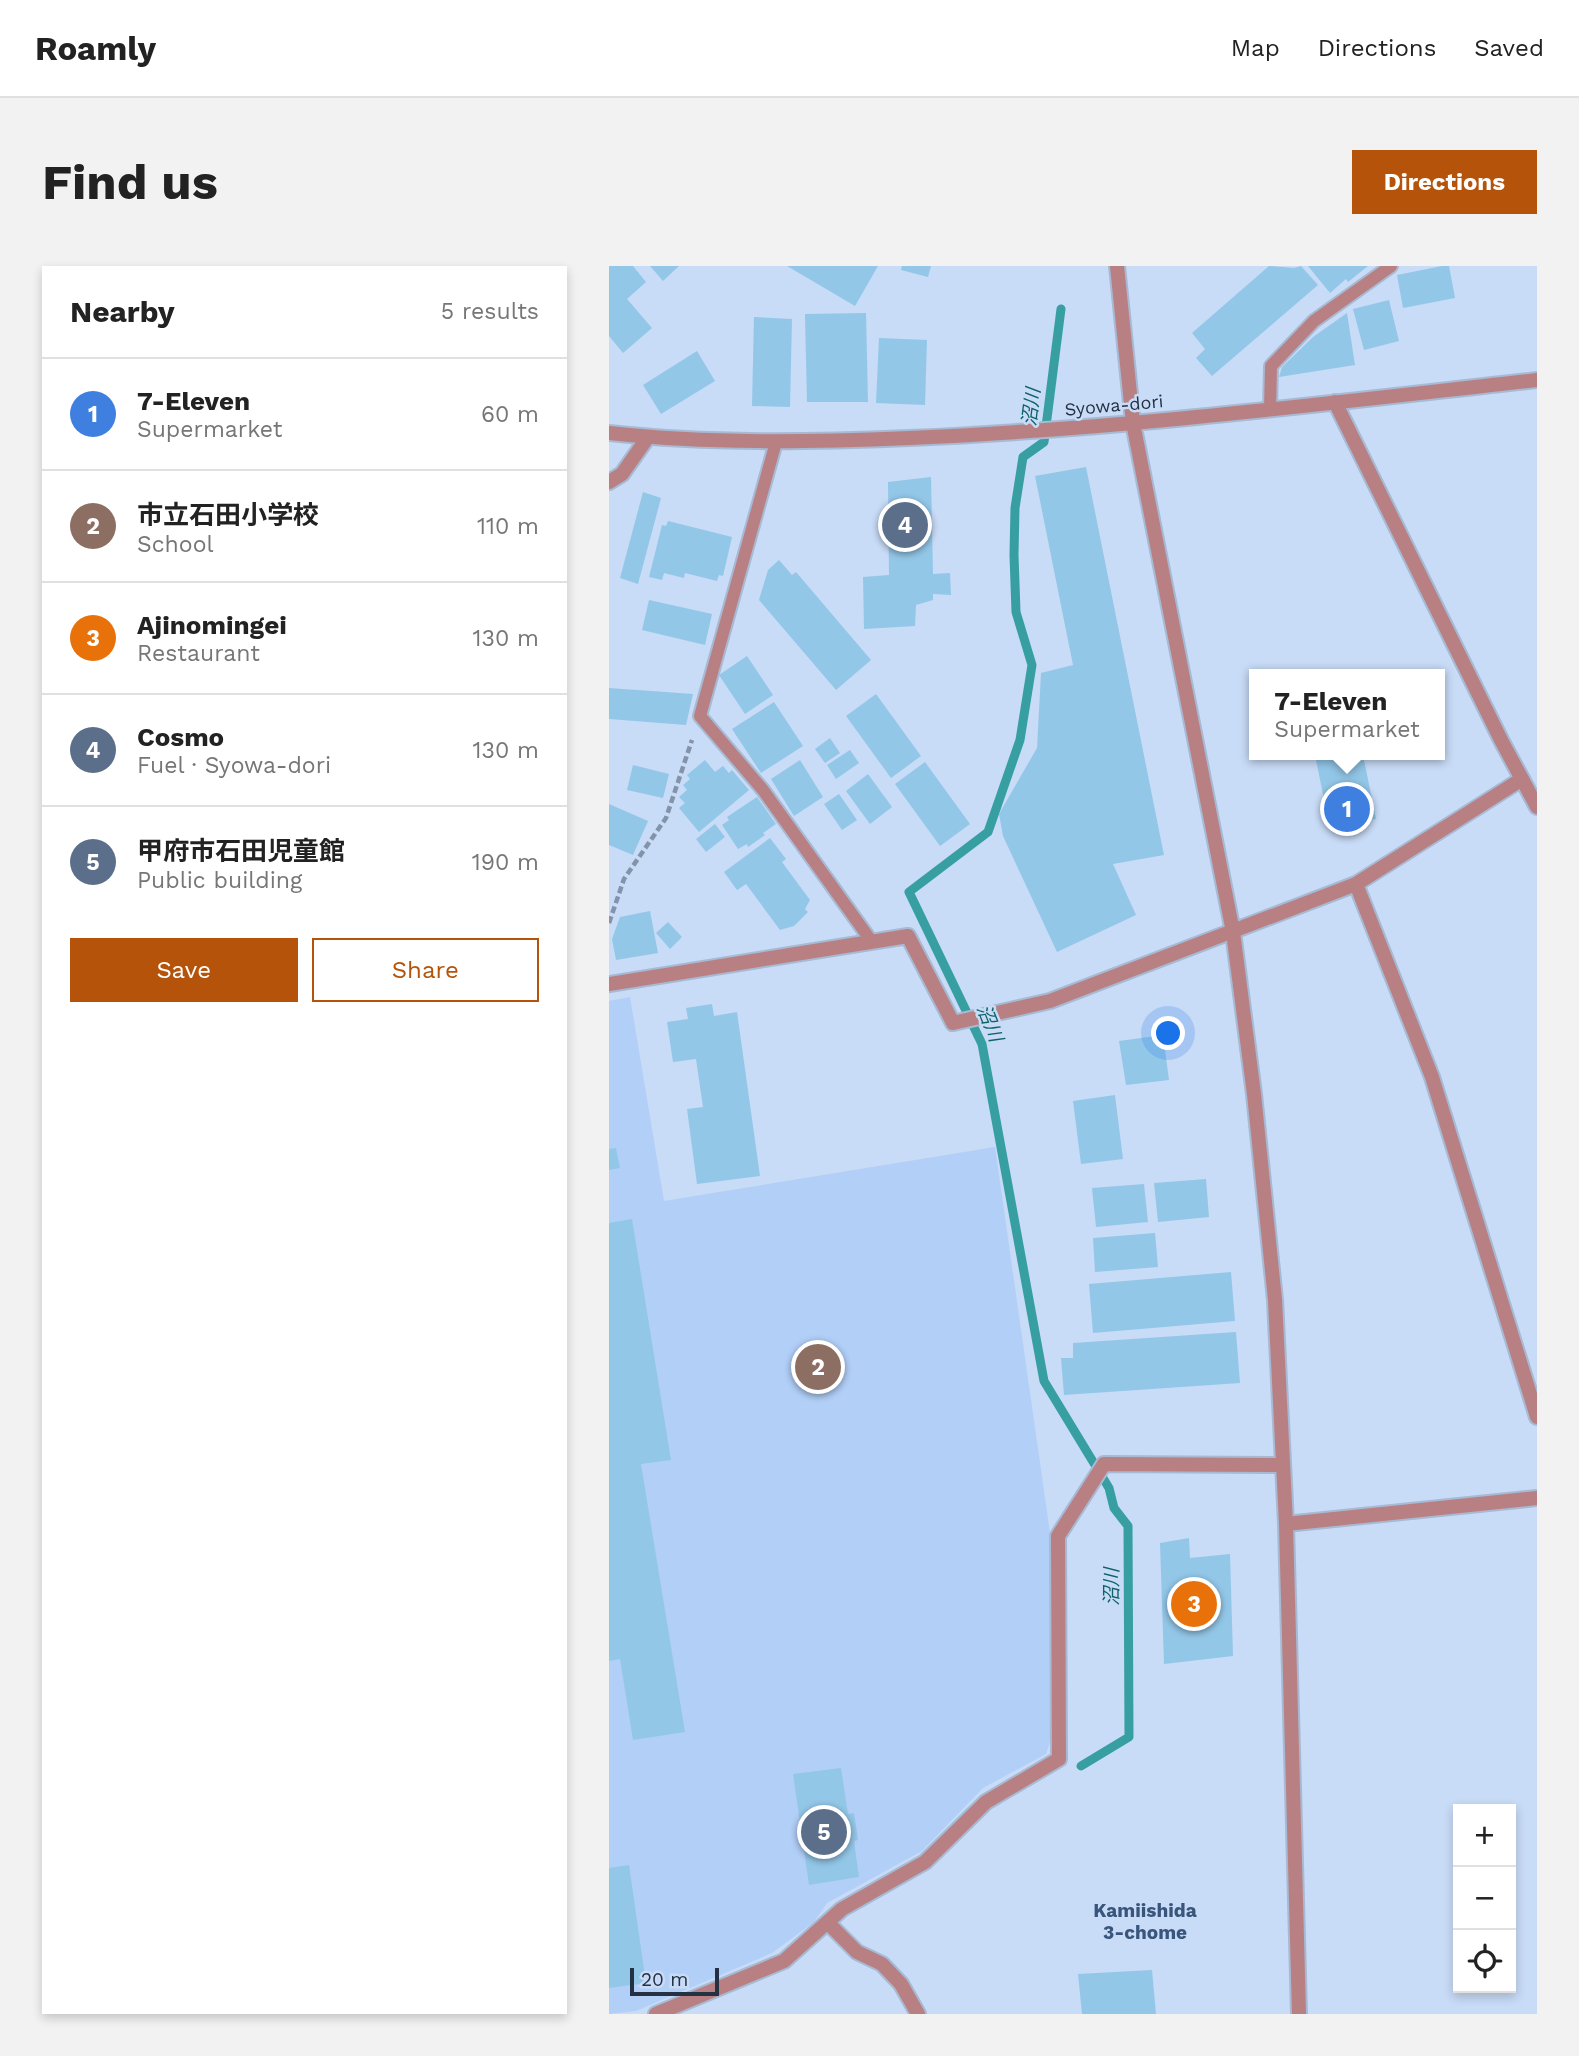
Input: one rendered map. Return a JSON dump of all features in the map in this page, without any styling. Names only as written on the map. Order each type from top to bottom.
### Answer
[{"type":"street","points":[[1117,266],[1133,423],[1233,932],[1255,1094],[1275,1300],[1286,1524],[1299,2014]]},
{"type":"street","name":"Syowa-dori","points":[[609,433],[776,442],[993,435],[1133,423],[1537,380]]},
{"type":"street","points":[[1335,402],[1537,807]]},
{"type":"street","points":[[609,482],[622,474],[648,437]]},
{"type":"street","points":[[609,984],[908,936],[953,1023],[1050,1001],[1356,884],[1522,779]]},
{"type":"street","points":[[1356,884],[1432,1077],[1537,1417]]},
{"type":"street","points":[[656,2014],[784,1961],[842,1909],[925,1862],[986,1802],[1059,1759],[1058,1536],[1104,1464],[1283,1465]]},
{"type":"street","points":[[1286,1524],[1537,1498]]},
{"type":"street","points":[[828,1923],[857,1952],[882,1965],[901,1984],[918,2014]]},
{"type":"lane","points":[[1270,409],[1271,366],[1314,321],[1391,266]]},
{"type":"lane","points":[[776,442],[700,716],[763,790],[872,942]]},
{"type":"path","points":[[609,923],[624,879],[666,818],[700,716]]},
{"type":"shaded area","points":[[630,997],[664,1201],[995,1147],[1050,1533],[1051,1739],[1046,1754],[983,1788],[922,1851],[827,1903],[814,1922],[772,1953],[636,2011],[609,2014],[609,1001]]},
{"type":"building","points":[[609,266],[633,266],[646,282],[627,299],[652,328],[623,353],[609,336]]},
{"type":"building","points":[[650,266],[679,266],[663,281]]},
{"type":"building","points":[[787,266],[878,266],[855,306]]},
{"type":"building","points":[[902,266],[931,266],[928,277],[901,270]]},
{"type":"building","points":[[1269,266],[1301,266],[1318,285],[1212,376],[1196,358],[1205,349],[1192,333]]},
{"type":"building","points":[[1308,266],[1368,266],[1348,282],[1346,279],[1330,293]]},
{"type":"building","points":[[1449,266],[1455,298],[1403,308],[1397,275]]},
{"type":"building","points":[[1389,300],[1399,341],[1364,350],[1353,309]]},
{"type":"building","points":[[866,313],[868,402],[807,402],[805,314]]},
{"type":"building","points":[[1347,313],[1355,365],[1279,377],[1282,367],[1313,337]]},
{"type":"building","points":[[754,317],[792,319],[790,407],[752,406]]},
{"type":"building","points":[[879,338],[927,340],[925,405],[876,403]]},
{"type":"building","points":[[697,351],[715,381],[661,414],[643,385]]},
{"type":"building","points":[[1086,467],[1164,855],[1113,864],[1136,915],[1057,952],[1003,836],[999,814],[1037,748],[1041,673],[1073,665],[1035,476]]},
{"type":"building","points":[[931,477],[933,574],[950,573],[951,595],[933,594],[933,600],[916,605],[915,626],[864,629],[863,577],[889,575],[888,482]]},
{"type":"building","points":[[643,492],[661,498],[638,584],[620,578]]},
{"type":"building","points":[[668,521],[732,537],[723,576],[719,575],[717,581],[685,573],[684,578],[664,573],[662,580],[649,577],[662,525],[666,526]]},
{"type":"building","points":[[779,560],[792,575],[796,572],[871,660],[836,690],[759,600],[768,570]]},
{"type":"building","points":[[649,600],[712,614],[705,645],[642,630]]},
{"type":"building","points":[[747,656],[773,695],[745,714],[719,675]]},
{"type":"building","points":[[609,688],[693,694],[686,725],[609,719]]},
{"type":"building","points":[[876,694],[921,756],[891,778],[846,716]]},
{"type":"building","points":[[774,702],[803,746],[761,773],[732,729]]},
{"type":"building","points":[[830,738],[840,753],[825,763],[815,749]]},
{"type":"building","points":[[850,750],[859,763],[836,779],[827,765]]},
{"type":"building","points":[[705,760],[715,772],[723,766],[729,773],[732,770],[749,790],[699,832],[679,808],[685,803],[679,797],[687,790],[683,785],[690,779],[687,775]]},
{"type":"building","points":[[800,760],[823,797],[794,816],[771,779]]},
{"type":"building","points":[[1316,760],[1364,760],[1376,819],[1330,829]]},
{"type":"building","points":[[925,762],[970,824],[940,846],[895,784]]},
{"type":"building","points":[[633,765],[669,774],[663,798],[627,790]]},
{"type":"building","points":[[868,774],[892,807],[870,824],[846,791]]},
{"type":"building","points":[[839,794],[857,820],[842,830],[824,804]]},
{"type":"building","points":[[757,797],[776,824],[748,847],[747,844],[738,849],[722,825],[729,820],[727,817]]},
{"type":"building","points":[[609,804],[648,821],[633,855],[609,845]]},
{"type":"building","points":[[715,824],[725,837],[706,852],[696,839]]},
{"type":"building","points":[[770,838],[786,859],[782,862],[810,900],[805,909],[808,912],[794,926],[780,930],[746,884],[737,890],[724,872]]},
{"type":"building","points":[[650,911],[658,953],[616,960],[612,939],[620,917]]},
{"type":"building","points":[[668,922],[682,937],[670,949],[656,933]]},
{"type":"building","points":[[712,1004],[714,1016],[737,1012],[760,1176],[697,1184],[687,1109],[703,1107],[696,1059],[673,1062],[667,1022],[688,1019],[686,1008]]},
{"type":"building","points":[[1163,1035],[1169,1080],[1126,1085],[1119,1041]]},
{"type":"building","points":[[1115,1095],[1123,1159],[1081,1164],[1073,1101]]},
{"type":"building","points":[[616,1148],[620,1168],[609,1170],[609,1149]]},
{"type":"building","points":[[1206,1179],[1209,1217],[1158,1222],[1154,1183]]},
{"type":"building","points":[[1144,1184],[1148,1222],[1096,1227],[1092,1188]]},
{"type":"building","points":[[632,1219],[671,1460],[641,1464],[685,1732],[633,1740],[620,1659],[609,1661],[609,1223]]},
{"type":"building","points":[[1155,1233],[1158,1267],[1095,1272],[1093,1238]]},
{"type":"building","points":[[1231,1272],[1235,1321],[1093,1333],[1089,1284]]},
{"type":"building","points":[[1236,1332],[1240,1383],[1064,1395],[1061,1358],[1073,1358],[1073,1343]]},
{"type":"building","points":[[1189,1538],[1190,1558],[1230,1554],[1233,1656],[1164,1664],[1160,1543]]},
{"type":"building","points":[[841,1768],[848,1814],[854,1813],[858,1840],[854,1841],[859,1877],[809,1885],[793,1774]]},
{"type":"building","points":[[629,1865],[646,1983],[609,1988],[609,1868]]},
{"type":"building","points":[[1152,1970],[1156,2014],[1082,2014],[1078,1974]]},
{"type":"waterway","name":"沼川","points":[[1061,309],[1044,442],[1023,457],[1015,508],[1016,612],[1032,665],[1020,740],[988,832],[909,892],[982,1044],[1044,1381],[1109,1488],[1114,1508],[1128,1526],[1129,1737],[1081,1766]]},
{"type":"place","name":"Cosmo","points":[[905,525]]},
{"type":"place","name":"7-Eleven","points":[[1347,809]]},
{"type":"place","name":"市立石田小学校","points":[[818,1367]]},
{"type":"place","name":"Ajinomingei","points":[[1194,1604]]},
{"type":"place","name":"甲府市石田児童館","points":[[824,1832]]},
{"type":"district","name":"Kamiishida 3-chome","points":[[1145,1921]]}]
